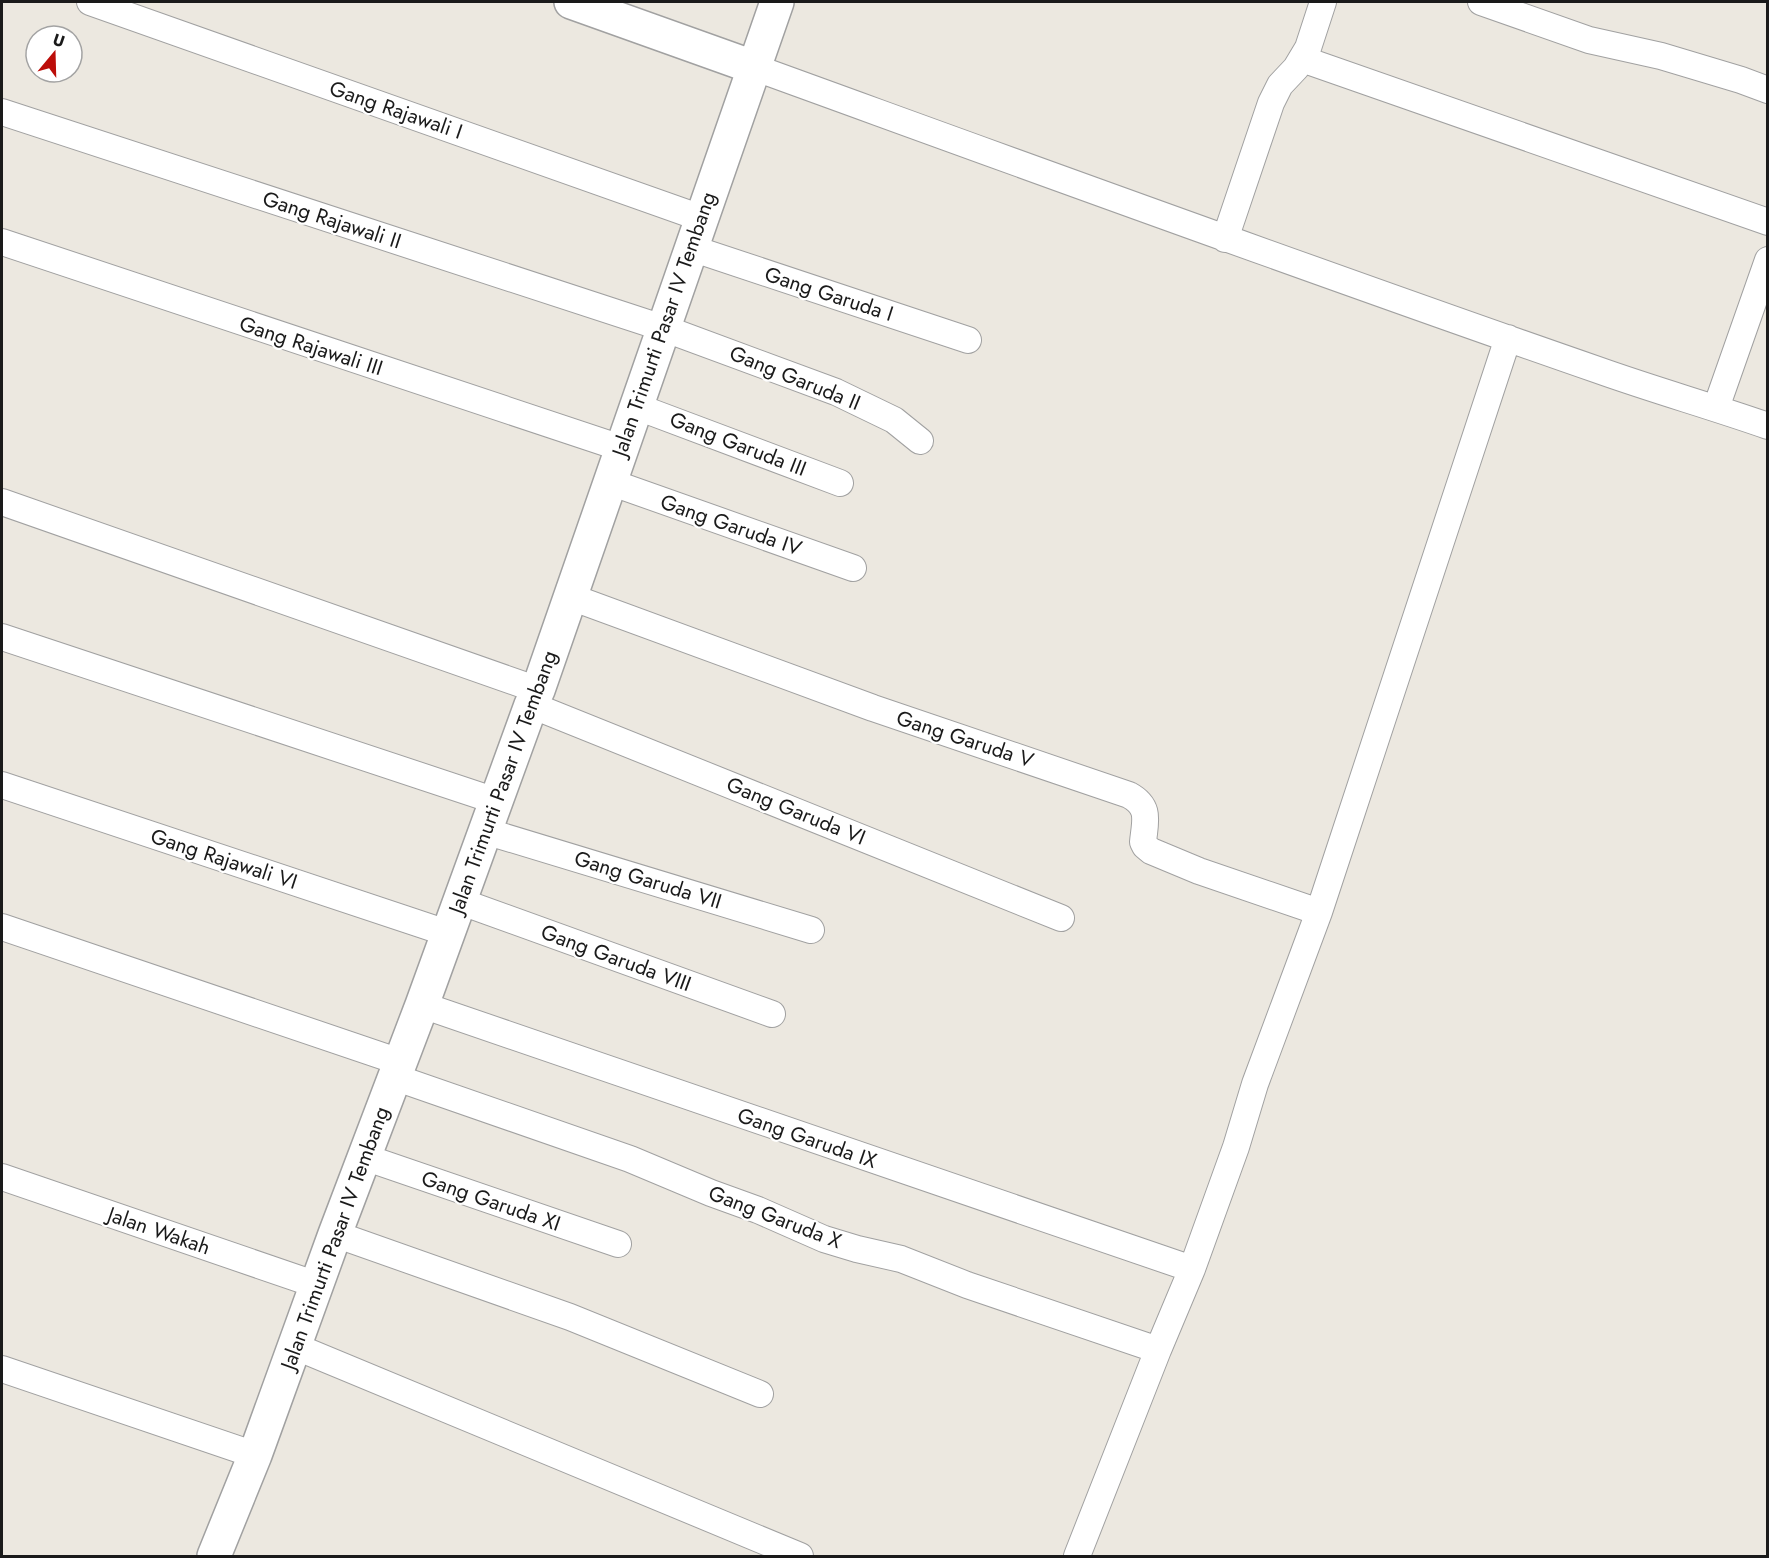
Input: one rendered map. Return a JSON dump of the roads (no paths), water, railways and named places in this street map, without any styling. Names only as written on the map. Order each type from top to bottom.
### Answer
[{"type":"street","name":"Gang Rajawali I","points":[[90,2],[701,218]]},
{"type":"street","points":[[571,2],[1225,239],[1601,371],[1767,426]]},
{"type":"street","name":"Jalan Trimurti Pasar IV Tembang","points":[[214,1557],[255,1455],[535,697],[777,2]]},
{"type":"street","points":[[1225,239],[1272,103],[1281,85],[1296,68],[1308,48],[1323,2]]},
{"type":"street","points":[[1481,2],[1588,40],[1661,56],[1767,90]]},
{"type":"street","points":[[1302,59],[1767,222]]},
{"type":"street","name":"Gang Rajawali II","points":[[2,112],[663,328]]},
{"type":"street","name":"Gang Rajawali III","points":[[2,242],[621,448]]},
{"type":"street","name":"Gang Garuda I","points":[[691,248],[968,340]]},
{"type":"street","points":[[1716,408],[1767,260]]},
{"type":"street","name":"Gang Garuda II","points":[[663,328],[836,392],[894,420],[920,441]]},
{"type":"street","points":[[1077,1557],[1192,1269],[1236,1147],[1255,1084],[1319,912],[1508,338]]},
{"type":"street","name":"Gang Garuda III","points":[[635,406],[840,483]]},
{"type":"street","name":"Gang Garuda IV","points":[[610,482],[853,568]]},
{"type":"street","name":"Gang Garuda VI","points":[[2,502],[535,697],[1061,918]]},
{"type":"street","name":"Gang Garuda V","points":[[571,597],[873,708],[1129,795],[1138,800],[1146,813],[1143,842],[1151,851],[1199,871],[1319,912]]},
{"type":"street","name":"Gang Garuda VII","points":[[2,638],[811,930]]},
{"type":"street","name":"Gang Rajawali VI","points":[[2,785],[447,933]]},
{"type":"street","name":"Gang Garuda VIII","points":[[459,901],[772,1014]]},
{"type":"street","name":"Gang Garuda X","points":[[2,927],[397,1070],[652,1167],[824,1239],[901,1259],[968,1285],[1158,1350]]},
{"type":"street","name":"Gang Garuda IX","points":[[422,1005],[1192,1269]]},
{"type":"street","name":"Gang Garuda XI","points":[[364,1158],[618,1245]]},
{"type":"street","name":"Jalan Wakah","points":[[2,1177],[316,1285]]},
{"type":"street","points":[[335,1234],[570,1317],[760,1394]]},
{"type":"street","points":[[294,1346],[800,1557]]},
{"type":"street","points":[[2,1369],[255,1455]]}]
